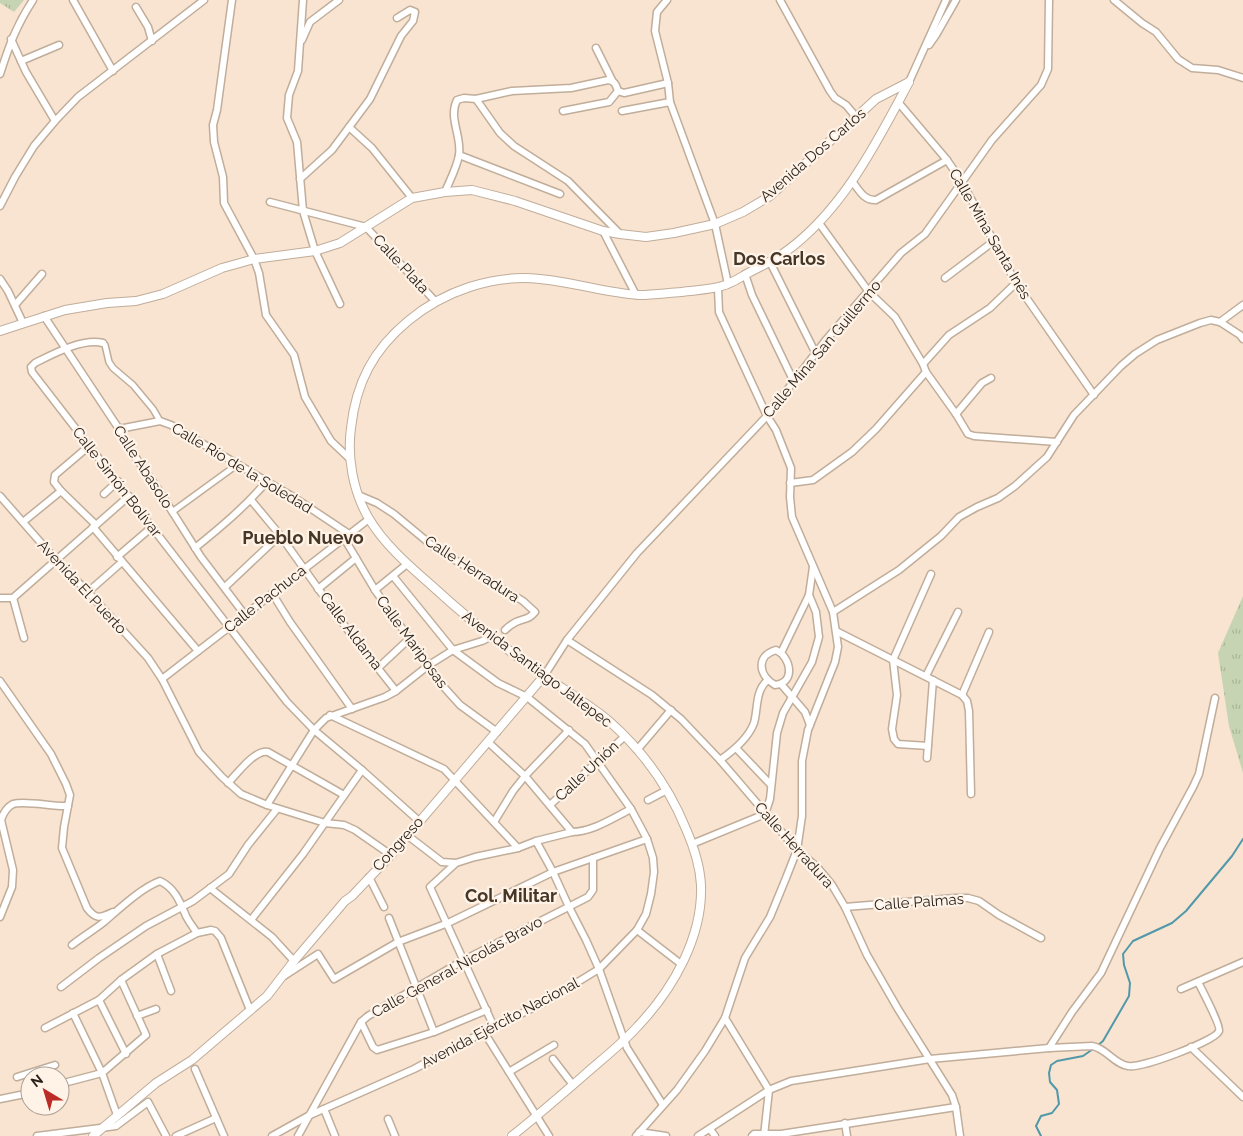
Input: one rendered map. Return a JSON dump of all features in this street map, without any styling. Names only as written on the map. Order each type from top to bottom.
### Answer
[{"type":"street","points":[[0,74],[11,39],[32,0]]},
{"type":"street","points":[[74,0],[113,72]]},
{"type":"street","points":[[0,206],[34,146],[78,97],[113,72],[204,0]]},
{"type":"street","points":[[232,0],[218,110],[213,125],[214,142],[222,177],[224,203],[254,259],[259,273],[266,314],[294,355],[305,398],[331,441],[349,458]]},
{"type":"street","points":[[303,0],[298,71],[289,95],[286,118],[297,142],[303,211],[315,251],[340,304]]},
{"type":"street","points":[[299,46],[310,22],[339,0]]},
{"type":"street","points":[[667,0],[657,12],[655,31],[668,83],[670,102],[715,224],[728,284]]},
{"type":"street","points":[[780,0],[830,91],[857,118]]},
{"type":"street","points":[[909,82],[946,0]]},
{"type":"street","points":[[922,54],[936,35],[956,0]]},
{"type":"street","name":"Calle Mina San Guillermo","points":[[544,676],[567,640],[637,553],[767,416],[825,341],[901,253],[925,234],[992,140],[1041,85],[1048,69],[1050,0]]},
{"type":"street","points":[[1114,0],[1156,32],[1178,58],[1192,68],[1218,70],[1243,78]]},
{"type":"street","points":[[136,7],[148,27],[152,41]]},
{"type":"street","points":[[300,179],[332,150],[370,99],[401,36],[413,21],[415,12],[410,10],[397,18]]},
{"type":"street","points":[[11,39],[21,61],[55,121]]},
{"type":"street","points":[[21,61],[59,45]]},
{"type":"street","points":[[596,48],[618,91],[624,94],[668,83]]},
{"type":"street","points":[[445,192],[459,155],[459,142],[455,126],[455,104],[457,100],[464,98],[476,100],[512,91],[571,88],[604,80],[612,80]]},
{"type":"street","name":"Avenida Dos Carlos","points":[[412,198],[445,192],[472,190],[515,201],[603,231],[646,237],[715,224],[743,212],[770,196],[876,99],[909,82]]},
{"type":"street","name":"Avenida Santiago Jaltepec","points":[[512,1136],[537,1117],[625,1040],[654,1007],[681,964],[695,932],[701,883],[692,844],[667,790],[657,773],[625,736],[593,708],[490,637],[407,564],[387,543],[369,519],[358,495],[349,458],[355,404],[368,367],[379,350],[396,331],[419,312],[436,302],[473,286],[497,280],[527,278],[636,295],[654,294],[718,288],[770,262],[782,255],[819,223],[852,181],[909,82]]},
{"type":"street","points":[[563,112],[609,102],[618,91]]},
{"type":"street","points":[[476,100],[500,133],[514,146],[568,181],[620,234]]},
{"type":"street","points":[[622,111],[670,102]]},
{"type":"street","name":"Calle Mina Santa Inés","points":[[898,102],[947,160],[962,182],[1016,283],[1094,395]]},
{"type":"street","points":[[0,331],[65,310],[107,303],[136,301],[172,291],[222,268],[254,259],[315,251],[340,243],[412,198],[372,148],[349,127]]},
{"type":"street","points":[[459,155],[560,194]]},
{"type":"street","points":[[852,181],[863,196],[870,201],[876,200],[947,160]]},
{"type":"street","points":[[270,202],[366,227]]},
{"type":"street","points":[[819,223],[869,292],[895,317],[926,372],[968,434],[1056,442]]},
{"type":"street","name":"Calle Plata","points":[[366,227],[436,302]]},
{"type":"street","points":[[603,231],[636,295]]},
{"type":"street","points":[[944,278],[994,241]]},
{"type":"street","points":[[770,262],[816,354]]},
{"type":"street","points":[[14,305],[42,274]]},
{"type":"street","points":[[745,274],[752,295],[794,382]]},
{"type":"street","points":[[0,279],[23,323]]},
{"type":"street","points":[[923,364],[949,335],[990,308],[1005,296],[1016,283]]},
{"type":"street","points":[[637,1134],[677,1090],[705,1051],[725,1018],[745,958],[770,917],[797,850],[802,816],[802,761],[810,725],[834,662],[838,646],[833,612],[792,517],[790,497],[791,468],[776,430],[767,416],[719,312],[718,288]]},
{"type":"street","points":[[1220,322],[1243,305]]},
{"type":"street","name":"Calle Abasolo","points":[[44,316],[195,548],[245,615]]},
{"type":"street","points":[[833,612],[899,570],[934,542],[959,517],[998,498],[1015,486],[1047,457],[1074,415],[1120,366],[1135,354],[1157,340],[1211,320],[1220,322],[1243,339]]},
{"type":"street","points":[[65,348],[97,341],[103,343],[113,368],[133,385],[154,409],[160,421],[119,429]]},
{"type":"street","name":"Calle Simón Bolívar","points":[[65,348],[35,363],[32,367],[32,372],[287,702],[314,730],[419,821]]},
{"type":"street","points":[[790,483],[813,480],[852,452],[876,429],[926,372]]},
{"type":"street","points":[[956,414],[982,383],[990,378]]},
{"type":"street","name":"Calle Río de la Soledad","points":[[160,421],[171,424],[267,481],[347,536]]},
{"type":"street","points":[[89,446],[55,475],[54,482],[94,526],[119,559],[198,651]]},
{"type":"street","points":[[172,512],[238,464]]},
{"type":"street","points":[[195,548],[226,524],[251,500],[267,481]]},
{"type":"street","points":[[104,494],[118,482]]},
{"type":"street","points":[[23,522],[61,491]]},
{"type":"street","name":"Calle Herradura","points":[[358,495],[377,503],[394,514],[435,548],[523,601],[535,612],[532,617],[518,621],[505,630]]},
{"type":"street","name":"Avenida El Puerto","points":[[0,496],[56,560],[148,658],[162,679],[199,752],[228,783],[241,794],[276,809],[324,824],[344,825],[355,830],[391,855]]},
{"type":"street","points":[[0,598],[14,598],[129,496]]},
{"type":"street","name":"Calle Aldama","points":[[251,500],[280,535],[347,629],[396,691]]},
{"type":"street","name":"Calle Pachuca","points":[[162,679],[369,519]]},
{"type":"street","points":[[88,592],[152,527]]},
{"type":"street","points":[[225,587],[280,535]]},
{"type":"street","name":"Calle Mariposas","points":[[347,536],[356,558],[375,590],[442,685],[460,705],[497,732]]},
{"type":"street","points":[[318,589],[356,558]]},
{"type":"street","points":[[375,590],[407,564]]},
{"type":"street","points":[[781,653],[809,595],[814,566]]},
{"type":"street","points":[[928,746],[898,744],[894,739],[892,729],[897,695],[893,660],[931,574]]},
{"type":"street","name":"Avenida Ejército Nacional","points":[[272,1136],[308,1116],[414,1069],[545,1002],[599,969],[637,930],[646,914],[651,894],[654,872],[653,858],[647,839],[631,809],[585,744],[527,697],[498,683],[453,650],[393,576]]},
{"type":"street","points":[[272,594],[352,709]]},
{"type":"street","points":[[692,844],[765,814],[770,799],[777,733],[782,713],[812,662],[820,637],[816,612],[809,595]]},
{"type":"street","points":[[14,598],[24,638]]},
{"type":"street","points":[[926,676],[958,612]]},
{"type":"street","points":[[836,631],[962,695],[967,701],[969,711],[971,794]]},
{"type":"street","points":[[962,695],[989,632]]},
{"type":"street","points":[[267,805],[314,730],[330,715],[352,709],[396,691],[429,665],[453,650],[490,637]]},
{"type":"street","points":[[378,668],[410,638]]},
{"type":"street","name":"Calle Herradura","points":[[567,640],[652,695],[681,719],[720,760],[797,850],[817,866],[832,885],[845,907],[867,954],[898,1009],[952,1095],[956,1107],[960,1136]]},
{"type":"street","points":[[776,650],[781,653],[788,663],[788,679],[781,684],[775,685],[768,680],[762,670],[762,663],[764,656],[768,652],[776,650]]},
{"type":"street","name":"Congreso","points":[[93,1136],[156,1084],[192,1060],[267,996],[344,901],[352,896],[391,855],[544,676]]},
{"type":"street","points":[[720,760],[736,748],[749,732],[754,723],[758,699],[764,684],[768,680]]},
{"type":"street","points":[[927,758],[933,680]]},
{"type":"street","points":[[0,682],[51,754],[70,795],[62,848],[86,908],[92,915],[101,918],[160,881],[169,885],[197,933]]},
{"type":"street","points":[[781,684],[805,712],[810,725]]},
{"type":"street","points":[[1049,1048],[1101,973],[1160,848],[1193,786],[1198,774],[1215,698]]},
{"type":"street","points":[[637,750],[670,710]]},
{"type":"street","points":[[330,715],[444,769],[518,848]]},
{"type":"street","points":[[494,822],[513,791],[525,776],[569,730]]},
{"type":"street","name":"Calle Unión","points":[[550,805],[625,736]]},
{"type":"street","points":[[488,742],[525,776],[572,832]]},
{"type":"street","points":[[736,748],[771,785]]},
{"type":"street","points":[[228,783],[256,754],[262,751],[268,752],[344,795]]},
{"type":"street","points":[[251,920],[303,854],[362,770]]},
{"type":"street","points":[[648,800],[667,790]]},
{"type":"street","points":[[0,917],[12,887],[13,870],[0,820],[5,811],[12,804],[68,806]]},
{"type":"street","points":[[61,987],[122,942],[146,926],[193,901],[229,874],[248,845],[276,809]]},
{"type":"street","points":[[407,835],[442,862],[456,863],[518,848],[536,841],[578,832],[631,809]]},
{"type":"street","points":[[281,978],[318,954],[334,979],[398,942],[448,924],[554,872],[647,839]]},
{"type":"street","points":[[536,841],[554,872],[599,969],[628,1048],[662,1105]]},
{"type":"street","name":"Calle General Nicolás Bravo","points":[[298,1136],[361,1022],[417,986],[464,960],[588,897],[592,894],[593,858]]},
{"type":"street","points":[[456,863],[430,887],[494,1027]]},
{"type":"street","points":[[369,877],[384,908]]},
{"type":"street","points":[[210,888],[272,936],[294,961]]},
{"type":"street","name":"Calle Palmas","points":[[845,907],[968,898],[979,901],[998,916],[1041,938]]},
{"type":"street","points":[[72,945],[103,922],[113,912]]},
{"type":"street","points":[[389,918],[434,1032]]},
{"type":"street","points":[[45,1028],[98,1000],[121,980],[158,954],[197,933],[211,930],[215,931],[220,938],[250,1010]]},
{"type":"street","points":[[637,930],[681,964]]},
{"type":"street","points":[[158,954],[171,991]]},
{"type":"street","points":[[1181,989],[1243,962]]},
{"type":"street","points":[[70,1081],[102,1073],[146,1035],[121,980]]},
{"type":"street","points":[[698,1136],[769,1090],[791,1082],[930,1059],[1049,1048],[1096,1047],[1127,1066],[1139,1066],[1191,1047],[1212,1038],[1218,1033],[1220,1028],[1198,982]]},
{"type":"street","points":[[98,1000],[126,1054]]},
{"type":"street","points":[[136,1016],[156,1010]]},
{"type":"street","points":[[361,1022],[377,1050],[434,1032],[487,1010]]},
{"type":"street","points":[[73,1013],[102,1073],[117,1115]]},
{"type":"street","points":[[725,1018],[769,1090],[764,1135]]},
{"type":"street","points":[[484,1032],[549,1136]]},
{"type":"street","points":[[509,1072],[554,1045]]},
{"type":"street","points":[[1191,1047],[1243,1097]]},
{"type":"street","points":[[553,1059],[573,1085]]},
{"type":"street","points":[[195,1068],[224,1136]]},
{"type":"street","points":[[0,1099],[20,1096]]},
{"type":"street","points":[[37,1136],[102,1128],[121,1123],[148,1102],[166,1136]]},
{"type":"street","points":[[752,1136],[754,1134],[782,1135],[845,1123],[956,1107]]},
{"type":"street","points":[[324,1109],[335,1136]]},
{"type":"street","points":[[176,1136],[216,1118]]},
{"type":"street","points":[[388,1119],[395,1136]]},
{"type":"street","points":[[845,1123],[848,1136]]},
{"type":"street","points":[[710,1129],[715,1136]]},
{"type":"street","points":[[637,1134],[666,1136]]},
{"type":"green space","points":[[0,0],[24,0],[14,12],[0,3]]},
{"type":"green space","points":[[1243,596],[1243,773],[1229,726],[1218,653]]},
{"type":"waterway","points":[[1097,1046],[1103,1041],[1129,996],[1130,983],[1124,965],[1123,954],[1133,941],[1172,923],[1186,911],[1232,856],[1243,839]]},
{"type":"waterway","points":[[1041,1136],[1036,1126],[1041,1116],[1052,1113],[1059,1104],[1057,1090],[1050,1082],[1049,1073],[1051,1065],[1057,1061],[1083,1056],[1093,1049]]},
{"type":"district","name":"Dos Carlos","points":[[779,258]]},
{"type":"district","name":"Pueblo Nuevo","points":[[303,537]]},
{"type":"district","name":"Col. Militar","points":[[511,895]]}]
